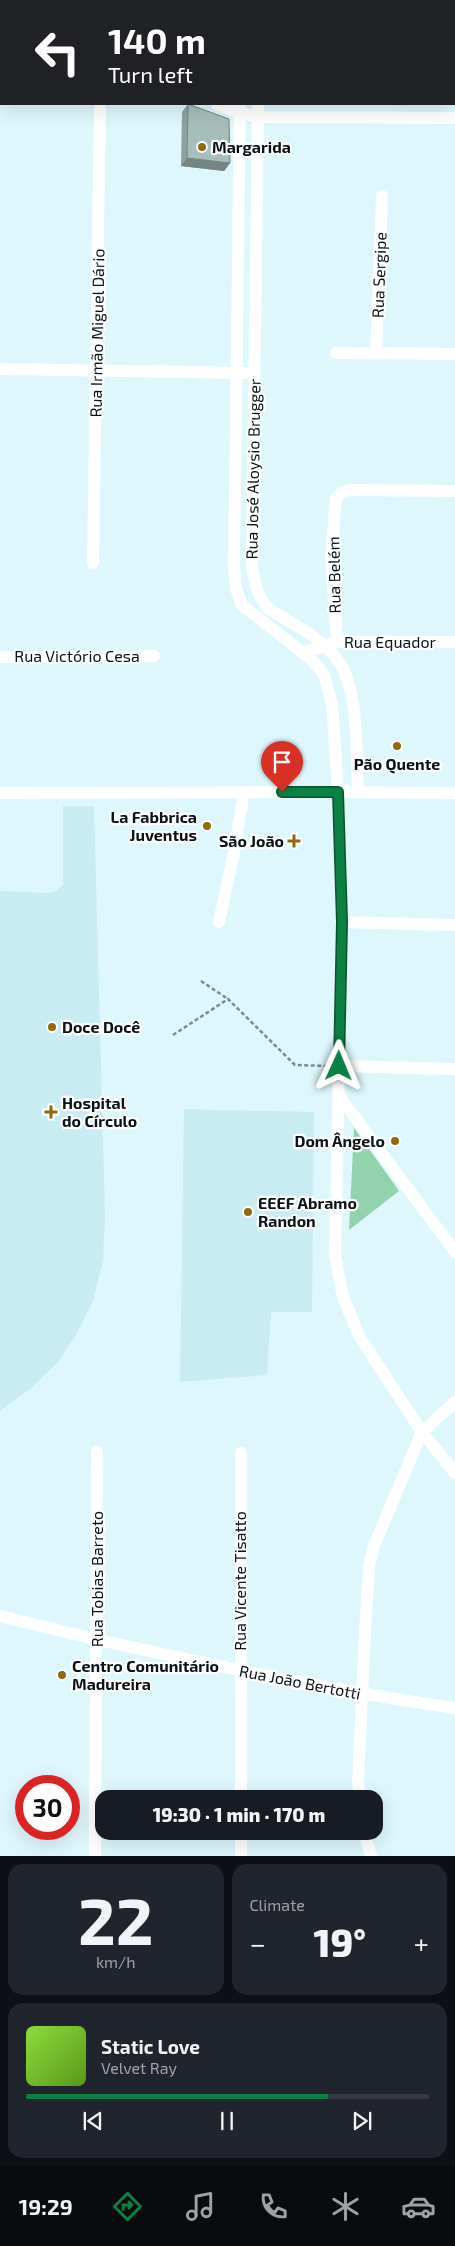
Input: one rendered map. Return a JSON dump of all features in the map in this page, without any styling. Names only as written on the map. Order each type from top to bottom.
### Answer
[{"type":"street","name":"Rua Irmão Miguel Dário","points":[[93,563],[100,105]]},
{"type":"street","points":[[222,105],[240,109],[455,118]]},
{"type":"street","name":"Rua José Aloysio Brugger","points":[[240,109],[234,566],[236,589],[242,605],[258,620],[304,652],[324,676],[332,704],[338,792],[342,922],[335,1256],[343,1297],[358,1336],[422,1432],[455,1473]]},
{"type":"street","name":"Rua José Aloysio Brugger","points":[[258,110],[252,565],[259,595],[268,608]]},
{"type":"street","name":"Rua Sergipe","points":[[376,354],[382,196]]},
{"type":"street","points":[[336,353],[455,354]]},
{"type":"street","points":[[0,369],[96,369],[254,373]]},
{"type":"street","name":"Rua Belém","points":[[330,643],[331,558],[336,498],[341,493],[350,490],[455,491]]},
{"type":"street","points":[[234,518],[252,519]]},
{"type":"street","points":[[234,566],[252,565]]},
{"type":"street","points":[[258,620],[268,608],[330,643],[348,680],[352,699],[358,792]]},
{"type":"street","name":"Rua Equador","points":[[330,643],[455,642]]},
{"type":"street","points":[[304,652],[330,643]]},
{"type":"street","name":"Rua Victório Cesa","points":[[0,657],[154,656]]},
{"type":"street","points":[[332,704],[352,699]]},
{"type":"street","points":[[219,922],[234,852],[244,792]]},
{"type":"street","points":[[0,794],[358,792],[455,794]]},
{"type":"street","points":[[342,922],[455,925]]},
{"type":"street","points":[[339,1066],[455,1070]]},
{"type":"street","points":[[339,1096],[455,1252]]},
{"type":"street","points":[[359,1790],[369,1567],[373,1548],[422,1432],[443,1410],[455,1402]]},
{"type":"street","name":"Rua Tobias Barreto","points":[[95,1856],[98,1640],[97,1452]]},
{"type":"street","name":"Rua Vicente Tisatto","points":[[241,1453],[239,1671],[241,1790]]},
{"type":"street","name":"Rua João Bertotti","points":[[0,1616],[239,1671],[363,1695],[455,1708]]},
{"type":"street","points":[[241,1840],[241,1856]]},
{"type":"street","points":[[367,1840],[371,1856]]},
{"type":"path","points":[[201,981],[228,999],[295,1065],[339,1066]]},
{"type":"path","points":[[173,1035],[228,999]]},
{"type":"shaded area","name":"Hospital do Círculo","points":[[63,806],[94,806],[105,1216],[103,1260],[93,1301],[76,1335],[58,1362],[30,1389],[0,1411],[0,891],[48,893],[55,892],[63,885]]},
{"type":"shaded area","name":"EEEF Abramo Randon","points":[[184,1109],[314,1112],[312,1312],[271,1312],[267,1375],[180,1382]]},
{"type":"green space","points":[[354,1128],[399,1191],[349,1230]]},
{"type":"building","name":"Margarida","points":[[188,105],[229,119],[230,163],[187,158]]},
{"type":"place","name":"Margarida","points":[[202,147]]},
{"type":"place","name":"Pão Quente","points":[[397,746]]},
{"type":"place","name":"La Fabbrica Juventus","points":[[207,826]]},
{"type":"place","name":"São João","points":[[294,841]]},
{"type":"place","name":"Doce Docê","points":[[52,1027]]},
{"type":"place","name":"Hospital do Círculo","points":[[51,1112]]},
{"type":"place","name":"Dom Ângelo","points":[[395,1141]]},
{"type":"place","name":"EEEF Abramo Randon","points":[[248,1212]]},
{"type":"place","name":"Centro Comunitário Madureira","points":[[62,1675]]},
{"type":"route","points":[[282,792],[338,792],[342,922],[339,1066]]}]
